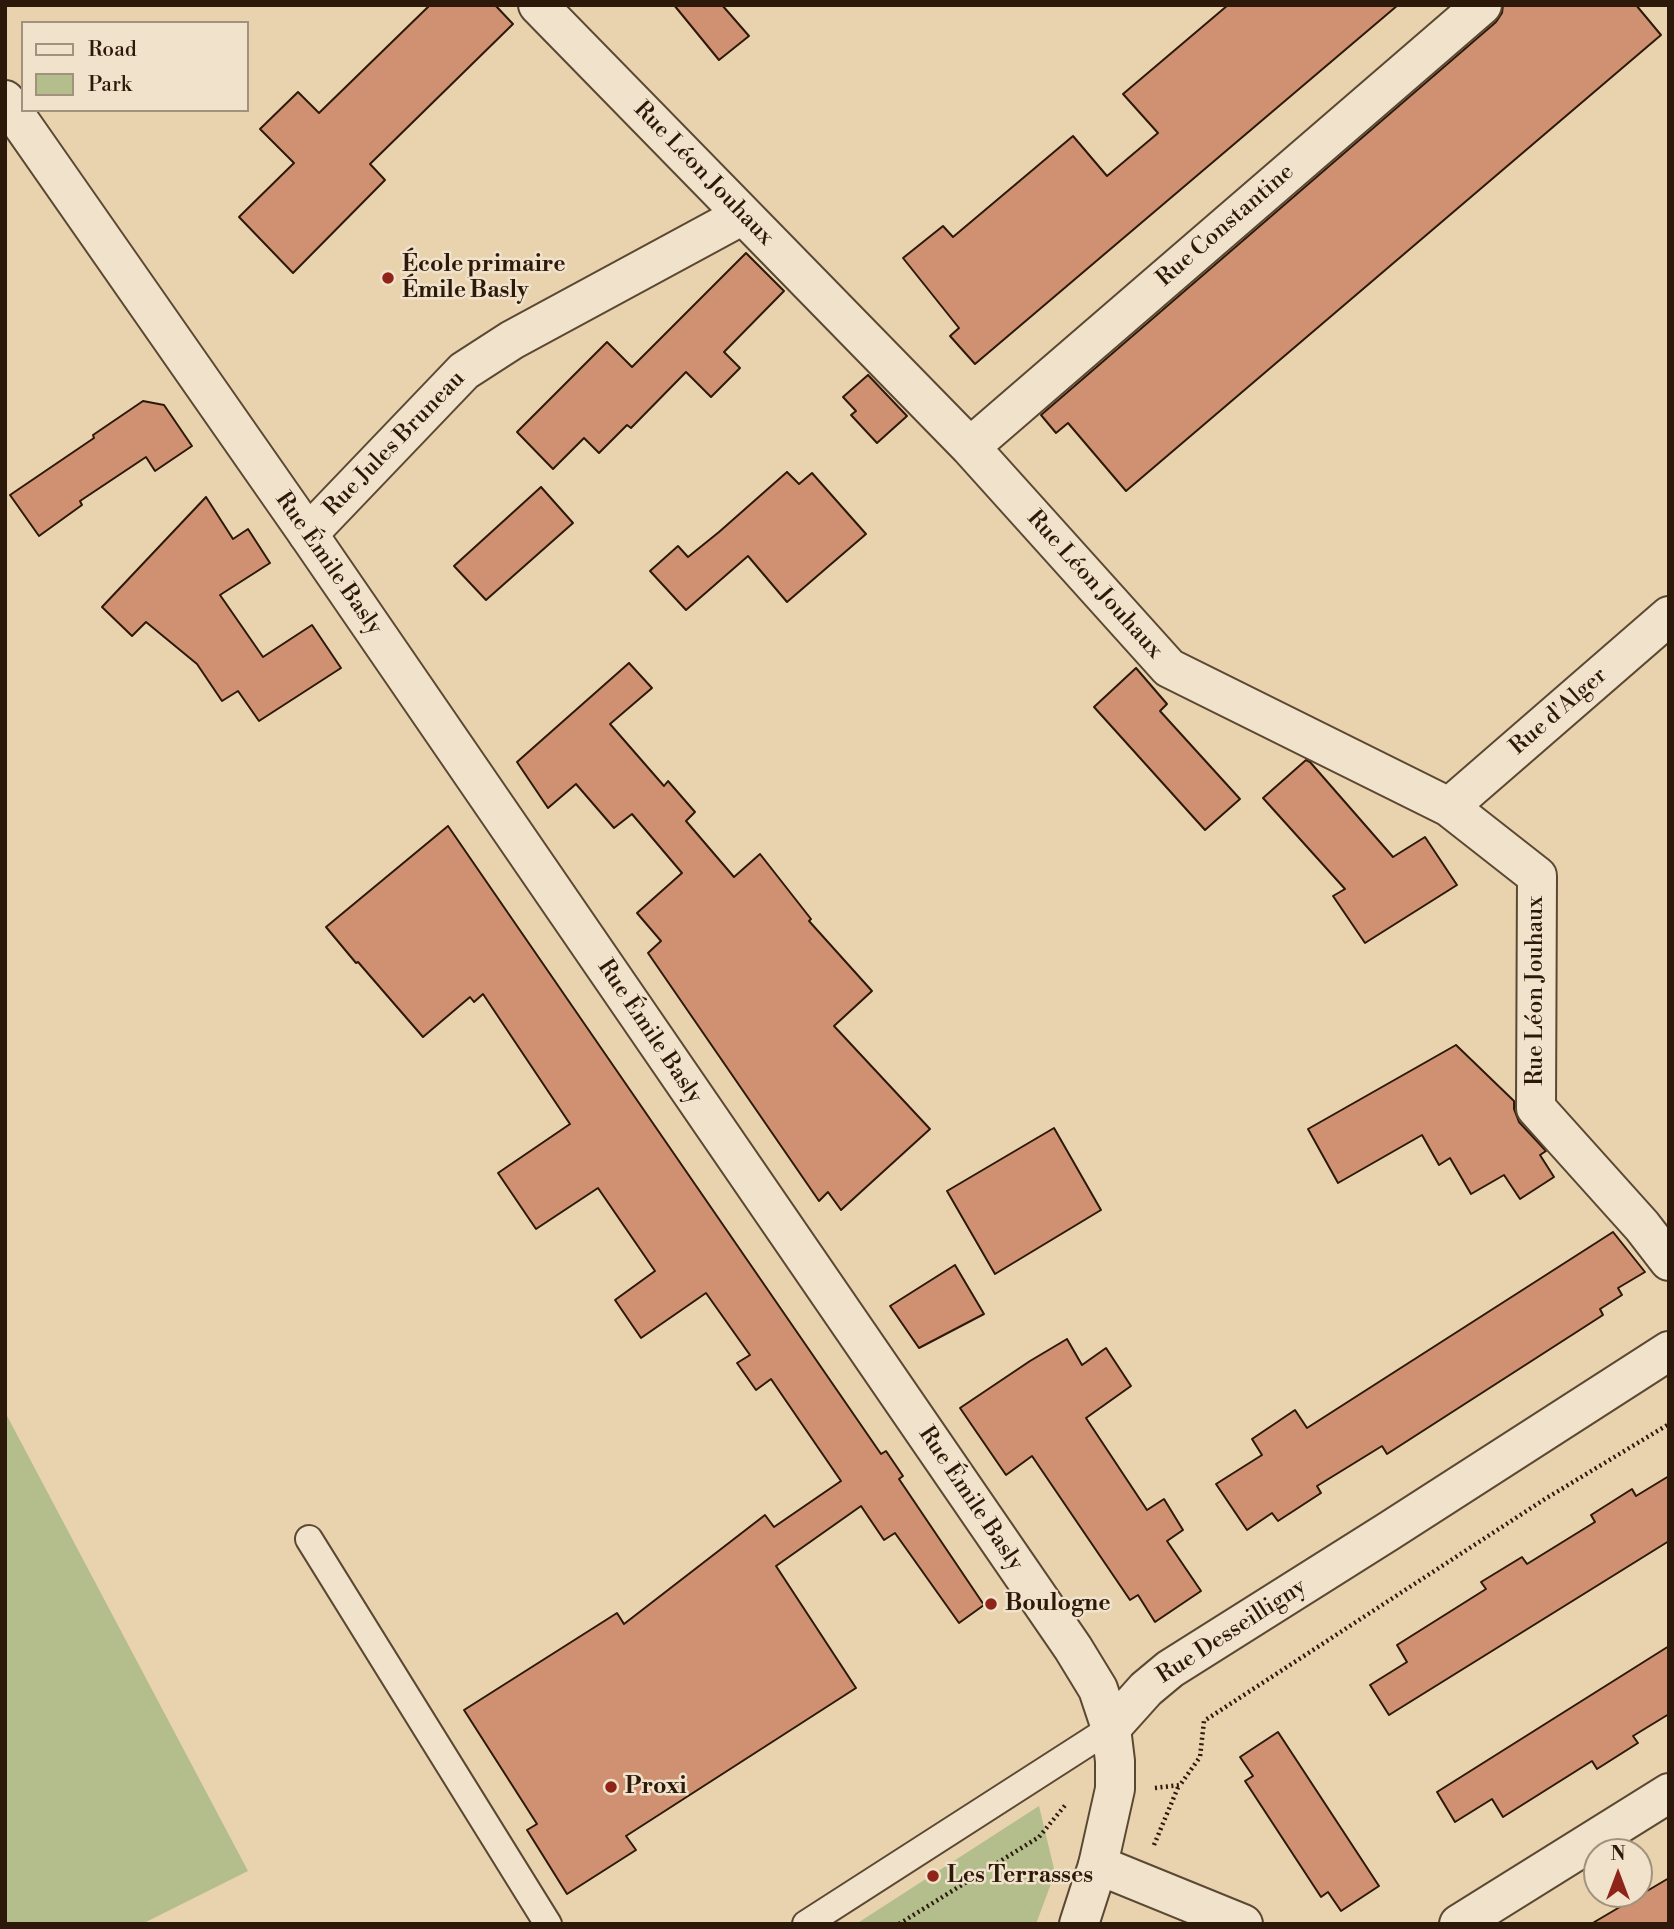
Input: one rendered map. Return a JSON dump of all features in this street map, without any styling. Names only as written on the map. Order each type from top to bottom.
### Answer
[{"type":"street","name":"Rue Léon Jouhaux","points":[[538,5],[970,447],[1169,668],[1449,807],[1536,876],[1536,1108],[1642,1226],[1669,1261]]},
{"type":"street","name":"Rue Constantine","points":[[970,447],[1482,5]]},
{"type":"street","name":"Rue Émile Basly","points":[[5,100],[307,534],[1073,1648],[1098,1689],[1111,1728],[1115,1789],[1098,1865],[1079,1924]]},
{"type":"street","name":"Rue Jules Bruneau","points":[[307,534],[464,371],[512,340],[743,215]]},
{"type":"street","name":"Rue d'Alger","points":[[1449,807],[1669,617]]},
{"type":"street","name":"Rue Desseilligny","points":[[1111,1728],[1146,1689],[1170,1669],[1669,1351]]},
{"type":"street","points":[[1459,1924],[1669,1793]]},
{"type":"street","points":[[1098,1865],[1243,1924]]},
{"type":"lane","points":[[309,1539],[548,1924]]},
{"type":"lane","name":"Rue Desseilligny","points":[[806,1924],[1111,1728]]},
{"type":"path","points":[[1140,1882],[1158,1830],[1180,1784],[1200,1757],[1204,1721],[1545,1499],[1669,1424]]},
{"type":"path","points":[[1145,1790],[1180,1784]]},
{"type":"path","points":[[899,1924],[1039,1837],[1069,1801]]},
{"type":"green space","points":[[5,1412],[248,1871],[142,1924],[5,1924]]},
{"type":"green space","points":[[1039,1806],[1055,1873],[1036,1924],[856,1924]]},
{"type":"building","points":[[430,5],[495,5],[513,24],[370,164],[385,180],[293,273],[239,217],[294,163],[260,129],[298,92],[319,113]]},
{"type":"building","points":[[674,5],[722,5],[749,36],[719,60]]},
{"type":"building","points":[[1228,5],[1398,5],[975,364],[950,336],[959,328],[903,258],[943,226],[953,237],[1073,136],[1107,176],[1158,133],[1123,94]]},
{"type":"building","points":[[1503,5],[1636,5],[1661,35],[1126,491],[1068,423],[1056,433],[1041,415],[1496,22],[1502,13]]},
{"type":"building","points":[[746,253],[784,291],[724,352],[740,368],[711,397],[686,372],[631,428],[627,425],[599,453],[584,438],[553,469],[517,432],[607,342],[632,367]]},
{"type":"building","points":[[868,375],[907,416],[877,443],[851,415],[856,411],[843,397]]},
{"type":"building","points":[[143,401],[164,405],[192,446],[155,471],[146,457],[80,501],[82,505],[39,536],[10,495]]},
{"type":"building","points":[[787,472],[799,484],[812,473],[866,534],[787,602],[748,556],[686,610],[650,571],[678,546],[688,557]]},
{"type":"building","points":[[541,487],[573,523],[486,600],[454,566]]},
{"type":"building","points":[[206,497],[233,539],[248,529],[270,563],[220,595],[263,657],[312,625],[341,668],[259,721],[238,691],[222,701],[197,664],[146,622],[132,636],[102,607]]},
{"type":"building","points":[[629,663],[652,688],[610,724],[664,786],[668,781],[695,812],[686,821],[734,877],[760,854],[811,919],[809,921],[872,991],[834,1026],[930,1129],[841,1210],[828,1192],[819,1201],[648,953],[661,941],[637,913],[682,873],[632,814],[614,828],[576,784],[548,808],[517,762]]},
{"type":"building","points":[[1136,668],[1167,704],[1160,711],[1240,799],[1205,830],[1094,707]]},
{"type":"building","points":[[1306,760],[1393,857],[1425,837],[1457,885],[1365,943],[1333,896],[1345,889],[1263,798]]},
{"type":"building","points":[[448,826],[881,1454],[886,1451],[903,1476],[899,1479],[984,1605],[959,1623],[895,1533],[884,1540],[861,1506],[776,1566],[856,1688],[626,1836],[636,1850],[567,1894],[527,1830],[537,1824],[464,1710],[617,1613],[624,1624],[765,1515],[774,1527],[841,1481],[771,1379],[756,1390],[737,1363],[750,1355],[706,1293],[641,1338],[615,1300],[655,1271],[598,1188],[536,1229],[498,1173],[570,1124],[483,994],[474,1002],[470,997],[423,1037],[326,927]]},
{"type":"building","points":[[1456,1045],[1514,1101],[1519,1122],[1546,1151],[1540,1155],[1554,1177],[1520,1199],[1504,1175],[1471,1194],[1450,1158],[1439,1165],[1422,1135],[1338,1183],[1308,1129]]},
{"type":"building","points":[[1054,1128],[1101,1210],[995,1274],[947,1191]]},
{"type":"building","points":[[1613,1232],[1645,1272],[1618,1288],[1622,1295],[1600,1309],[1603,1315],[1387,1454],[1382,1446],[1317,1486],[1321,1493],[1278,1521],[1272,1513],[1247,1530],[1216,1484],[1262,1455],[1252,1439],[1295,1410],[1307,1428]]},
{"type":"building","points":[[955,1265],[984,1314],[919,1348],[890,1306]]},
{"type":"building","points":[[1067,1339],[1082,1365],[1106,1348],[1131,1386],[1086,1418],[1147,1510],[1164,1499],[1183,1530],[1167,1541],[1201,1591],[1155,1622],[1138,1595],[1130,1600],[1032,1456],[1006,1475],[960,1408]]},
{"type":"building","points":[[1669,1476],[1669,1541],[1389,1715],[1370,1685],[1407,1662],[1397,1645],[1486,1589],[1481,1582],[1522,1557],[1527,1564],[1595,1522],[1591,1515],[1632,1489],[1636,1496]]},
{"type":"building","points":[[1669,1646],[1669,1714],[1633,1736],[1638,1743],[1597,1769],[1592,1761],[1503,1817],[1492,1799],[1455,1822],[1437,1792]]},
{"type":"building","points":[[1278,1732],[1379,1886],[1341,1911],[1328,1892],[1321,1897],[1245,1781],[1253,1776],[1240,1757]]},
{"type":"building","points":[[1669,1878],[1669,1924],[1591,1924],[1618,1908],[1653,1908],[1653,1887]]},
{"type":"place","name":"École primaire Émile Basly","points":[[388,278]]},
{"type":"place","name":"Boulogne","points":[[991,1604]]},
{"type":"place","name":"Proxi","points":[[611,1787]]},
{"type":"place","name":"Les Terrasses","points":[[933,1876]]}]
